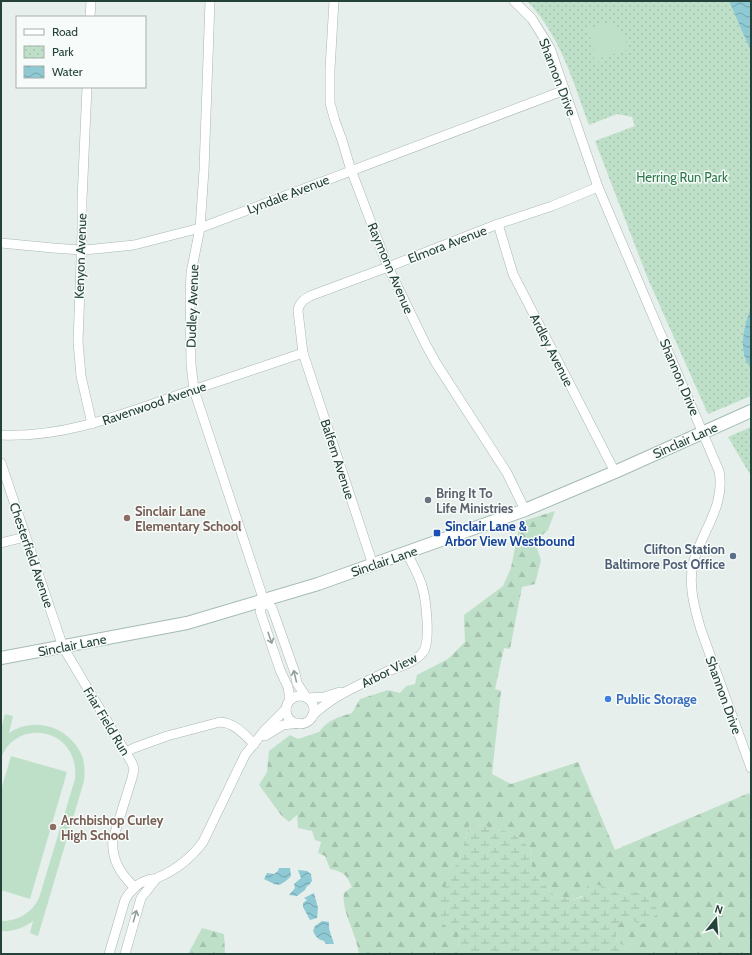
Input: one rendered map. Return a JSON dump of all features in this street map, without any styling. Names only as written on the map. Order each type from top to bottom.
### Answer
[{"type":"main road","name":"Sinclair Lane","points":[[1,658],[187,623],[264,601],[374,565],[525,510],[615,472],[750,411]]},
{"type":"street","points":[[90,1],[90,16]]},
{"type":"street","name":"Dudley Avenue","points":[[210,1],[204,170],[200,228],[191,273],[191,364],[194,390],[264,601]]},
{"type":"street","name":"Raymonn Avenue","points":[[334,1],[330,69],[330,103],[351,170],[388,267],[426,345],[507,473],[525,510]]},
{"type":"street","name":"Shannon Drive","points":[[514,1],[532,19],[550,48],[598,187],[719,471],[721,483],[718,500],[712,519],[699,546],[693,565],[692,583],[696,614],[751,768]]},
{"type":"street","name":"Kenyon Avenue","points":[[87,88],[78,342],[81,376],[92,424]]},
{"type":"street","name":"Lyndale Avenue","points":[[1,243],[81,250],[134,245],[200,228],[565,90]]},
{"type":"street","name":"Elmora Avenue","points":[[303,353],[298,306],[310,296],[498,224],[552,206],[598,187]]},
{"type":"street","name":"Ardley Avenue","points":[[498,224],[513,274],[615,472]]},
{"type":"street","name":"Ravenwood Avenue","points":[[1,435],[15,436],[44,433],[92,424],[303,353]]},
{"type":"street","name":"Balfern Avenue","points":[[303,353],[374,565]]},
{"type":"street","name":"Chesterfield Avenue","points":[[1,463],[63,647]]},
{"type":"street","points":[[1,543],[25,537]]},
{"type":"street","name":"Arbor View","points":[[307,698],[324,697],[348,690],[411,661],[423,652],[426,647],[428,632],[422,586],[407,553]]},
{"type":"street","points":[[254,744],[279,727],[306,722],[312,716],[314,706],[297,683],[295,673],[272,608],[264,601],[260,611],[280,670],[288,687],[288,717],[294,722],[298,723]]},
{"type":"street","name":"Friar Field Run","points":[[63,647],[126,752],[134,769],[112,845],[116,864],[121,874],[134,888]]},
{"type":"street","name":"Arbor View","points":[[312,716],[348,690]]},
{"type":"street","points":[[125,954],[140,898],[156,879],[184,863],[194,854],[203,842],[245,756],[264,731],[288,704],[298,696],[307,698]]},
{"type":"street","points":[[126,752],[167,736],[220,722],[227,722],[234,726],[254,744]]},
{"type":"street","points":[[109,954],[125,900],[134,888],[147,880],[156,879]]},
{"type":"green space","name":"Herring Run Park","points":[[527,1],[751,1],[751,396],[708,414],[648,279],[595,141],[635,126],[632,117],[617,114],[589,125],[571,75],[557,44],[538,14]]},
{"type":"green space","points":[[604,23],[615,26],[622,31],[626,39],[627,50],[601,58],[598,63],[594,58],[595,55],[588,29]]},
{"type":"green space","points":[[751,427],[751,475],[728,437]]},
{"type":"green space","points":[[555,511],[548,530],[542,535],[541,543],[536,545],[541,560],[535,584],[522,587],[510,649],[504,648],[495,689],[501,691],[492,774],[511,784],[578,762],[615,850],[749,793],[751,798],[751,954],[636,954],[616,940],[618,926],[625,915],[659,913],[642,891],[621,894],[603,886],[573,900],[555,896],[538,878],[532,866],[530,848],[513,833],[470,824],[452,876],[459,930],[458,954],[359,954],[358,946],[345,908],[344,893],[352,887],[348,879],[344,874],[330,869],[325,856],[318,853],[321,842],[315,840],[312,831],[298,828],[297,815],[289,822],[281,815],[259,785],[267,772],[269,751],[290,735],[298,739],[319,732],[330,722],[352,713],[360,699],[388,690],[400,693],[406,686],[415,684],[417,675],[448,659],[465,642],[464,615],[503,586],[511,568],[520,522]]},
{"type":"green space","points":[[5,714],[13,716],[9,733],[28,725],[47,726],[57,729],[73,741],[79,750],[84,765],[84,781],[38,936],[30,933],[33,921],[18,929],[1,931],[1,921],[13,920],[24,915],[32,908],[39,898],[75,779],[74,761],[68,748],[57,739],[45,734],[32,733],[19,737],[8,746],[1,759],[1,729]]},
{"type":"green space","points":[[11,756],[67,772],[30,899],[1,890],[1,790]]},
{"type":"green space","points":[[470,824],[513,833],[530,848],[532,866],[538,878],[555,896],[573,900],[582,897],[589,883],[603,886],[621,894],[642,891],[660,913],[641,925],[625,916],[618,926],[616,940],[636,954],[458,954],[459,931],[444,926],[439,909],[442,892],[459,859]]},
{"type":"green space","points":[[202,928],[224,934],[225,954],[188,954]]},
{"type":"water","points":[[729,1],[751,1],[751,51]]},
{"type":"water","points":[[751,308],[751,368],[744,355],[743,339],[746,322]]},
{"type":"water","points":[[279,868],[290,868],[291,876],[284,883],[278,885],[264,879],[267,873],[274,874]]},
{"type":"water","points":[[298,870],[307,871],[311,874],[312,881],[305,890],[297,896],[289,895],[295,888],[294,884],[301,878]]},
{"type":"water","points":[[314,893],[318,908],[317,918],[310,920],[303,907],[303,903],[307,900],[304,898]]},
{"type":"water","points":[[322,921],[329,922],[334,944],[326,944],[324,941],[317,938],[314,933],[313,931],[315,926]]},
{"type":"place","name":"Bring It To Life Ministries","points":[[428,500]]},
{"type":"place","name":"Sinclair Lane Elementary School","points":[[127,518]]},
{"type":"place","name":"Sinclair Lane & Arbor View Westbound","points":[[437,533]]},
{"type":"place","name":"Clifton Station Baltimore Post Office","points":[[733,556]]},
{"type":"place","name":"Public Storage","points":[[608,699]]},
{"type":"place","name":"Archbishop Curley High School","points":[[53,827]]}]
